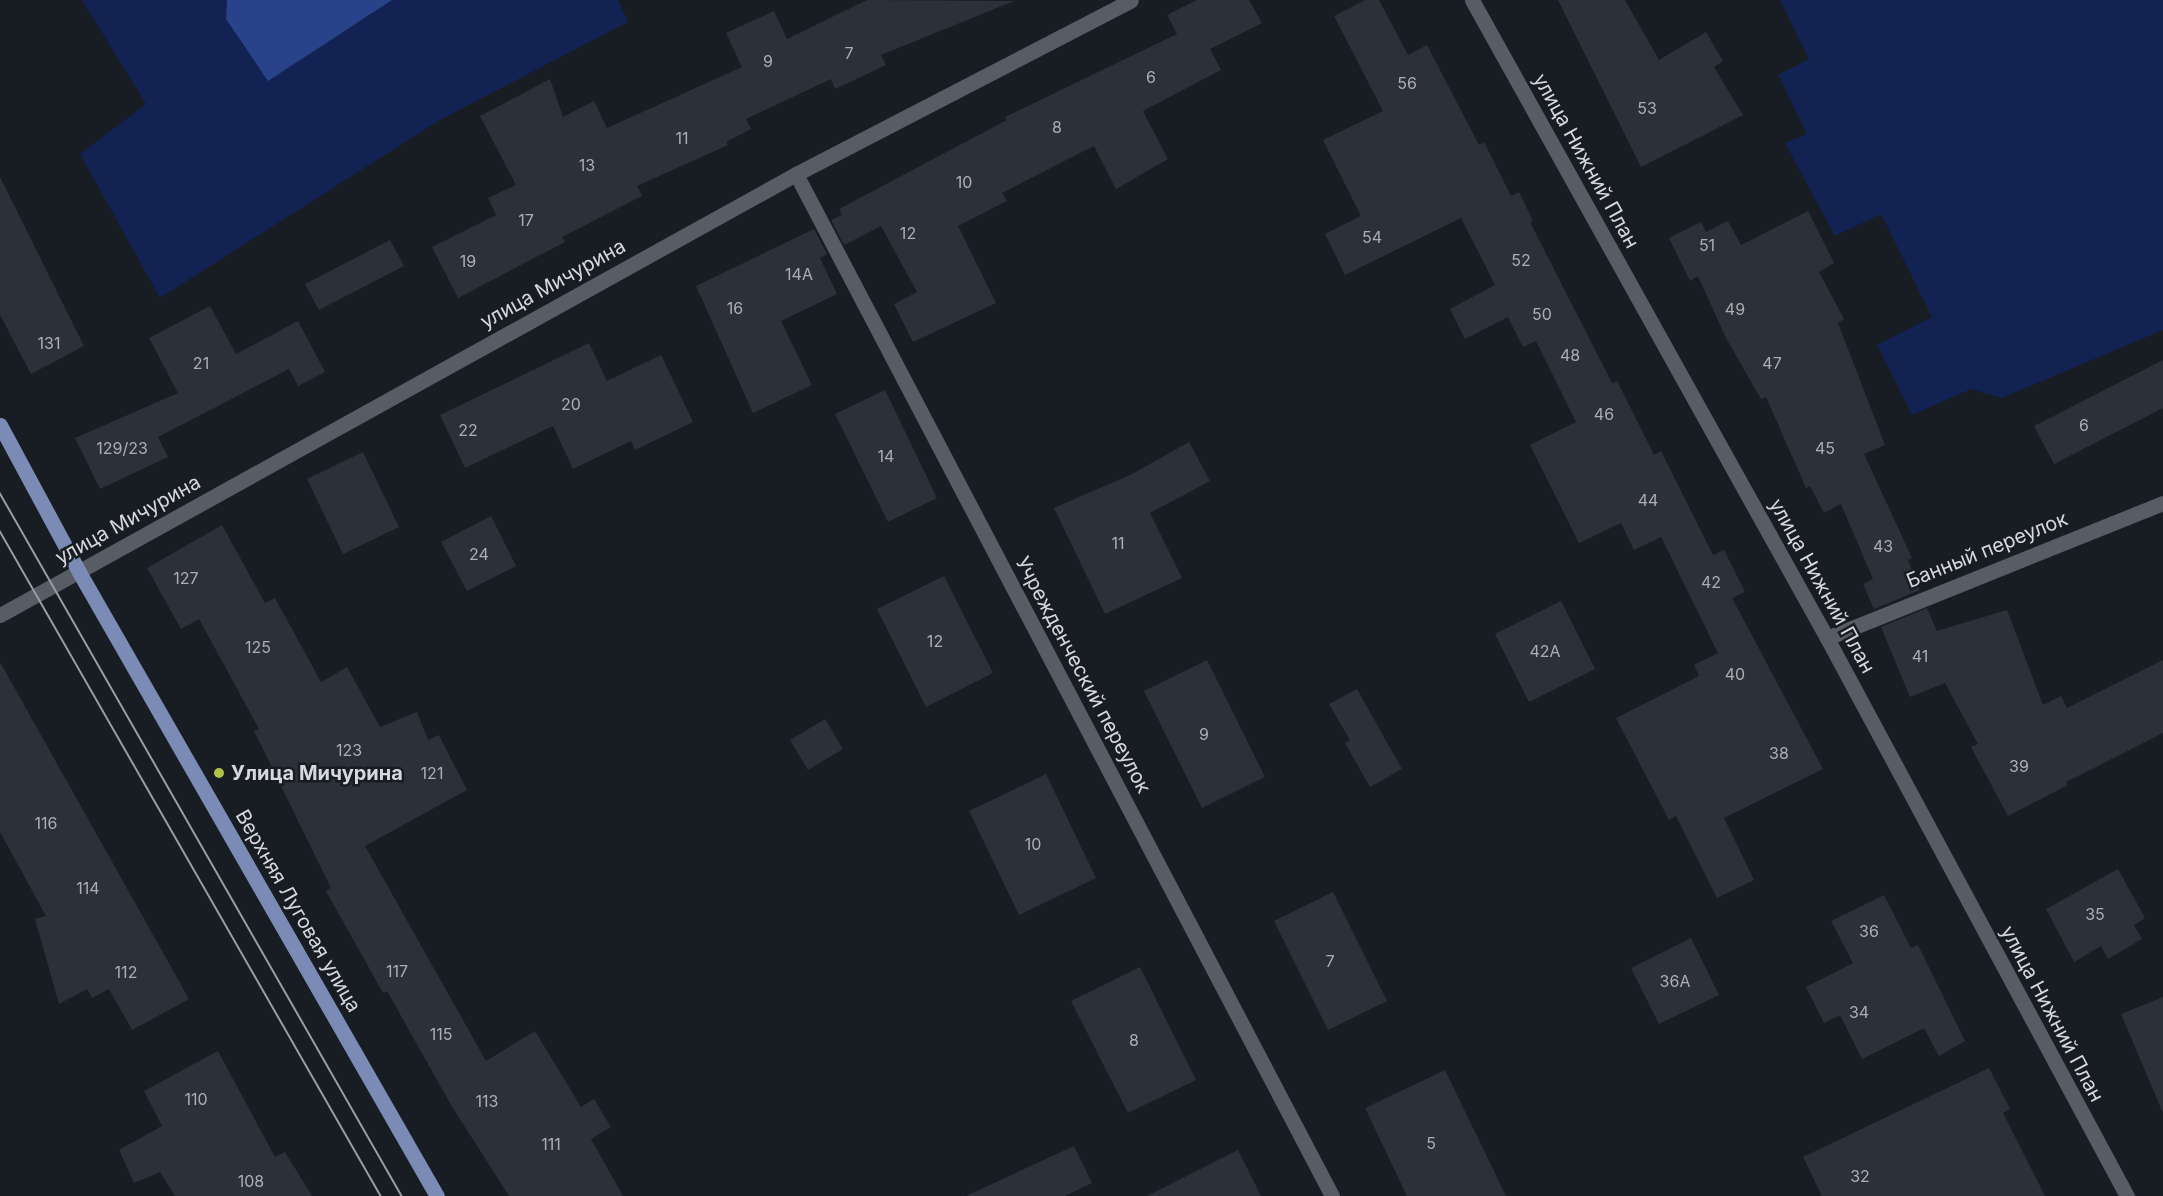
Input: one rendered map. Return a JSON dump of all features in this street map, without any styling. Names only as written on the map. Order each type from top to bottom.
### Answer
[{"type":"main road","name":"Верхняя Луговая улица","points":[[0,425],[79,572],[437,1196]]},
{"type":"street","name":"улица Мичурина","points":[[0,615],[796,174],[1131,0]]},
{"type":"street","name":"улица Нижний План","points":[[1473,0],[1827,638],[2127,1196]]},
{"type":"street","name":"Учрежденческий переулок","points":[[796,174],[1332,1196]]},
{"type":"street","name":"Банный переулок","points":[[1827,638],[2163,504]]},
{"type":"shaded area","points":[[82,0],[227,0],[226,19],[268,80],[392,0],[618,0],[628,22],[440,120],[160,298],[80,154],[146,104]]},
{"type":"shaded area","points":[[227,0],[392,0],[268,81],[226,19]]},
{"type":"shaded area","points":[[1780,0],[2163,0],[2163,330],[2002,398],[1971,389],[1912,415],[1877,345],[1932,317],[1881,214],[1835,236],[1785,143],[1807,134],[1778,75],[1809,59]]},
{"type":"building","points":[[867,0],[1014,1],[881,55],[886,65],[835,89],[831,79],[746,119],[751,129],[726,142],[728,145],[637,186],[642,196],[562,237],[565,242],[458,298],[432,247],[496,215],[488,198],[516,185],[480,116],[550,79],[563,117],[594,101],[607,128],[742,67],[726,33],[774,11],[787,39]]},
{"type":"building","points":[[1197,0],[1249,0],[1262,23],[1210,49],[1221,70],[1143,111],[1168,159],[1116,189],[1094,146],[1002,193],[1007,201],[958,226],[996,303],[913,342],[894,304],[917,292],[881,226],[844,245],[831,220],[842,215],[839,209],[1007,120],[1005,117],[1177,34],[1167,15]]},
{"type":"building","points":[[1365,0],[1379,0],[1408,55],[1427,45],[1479,145],[1484,142],[1511,196],[1519,192],[1533,221],[1530,222],[1612,383],[1617,381],[1654,455],[1661,451],[1713,555],[1724,550],[1745,592],[1732,598],[1823,769],[1724,818],[1754,880],[1717,898],[1676,816],[1669,820],[1616,718],[1699,676],[1694,665],[1718,653],[1661,537],[1634,550],[1621,523],[1579,543],[1530,445],[1576,422],[1536,341],[1523,347],[1508,317],[1465,339],[1450,309],[1495,285],[1461,218],[1345,275],[1325,234],[1361,216],[1323,140],[1383,111],[1334,16]]},
{"type":"building","points":[[1558,0],[1625,0],[1659,60],[1706,32],[1723,61],[1714,67],[1743,115],[1641,167]]},
{"type":"building","points":[[0,177],[84,346],[31,374],[0,315]]},
{"type":"building","points":[[1808,211],[1834,263],[1819,272],[1844,319],[1838,323],[1885,445],[1864,454],[1912,558],[1908,560],[1920,590],[1874,609],[1863,584],[1873,579],[1841,504],[1824,513],[1810,486],[1806,488],[1766,397],[1761,399],[1726,338],[1698,276],[1690,281],[1669,238],[1701,222],[1706,232],[1728,221],[1741,245]]},
{"type":"building","points":[[814,229],[827,254],[820,258],[837,294],[781,321],[812,385],[753,413],[696,286]]},
{"type":"building","points":[[390,240],[404,266],[319,310],[305,284]]},
{"type":"building","points":[[210,306],[236,354],[298,321],[325,372],[298,386],[289,369],[158,437],[168,457],[100,489],[75,438],[178,393],[149,338]]},
{"type":"building","points":[[589,343],[607,381],[661,355],[693,422],[635,450],[631,441],[573,469],[553,426],[465,468],[440,415]]},
{"type":"building","points":[[2163,360],[2163,408],[2054,464],[2034,426]]},
{"type":"building","points":[[885,390],[937,498],[888,522],[835,414]]},
{"type":"building","points":[[1189,442],[1210,481],[1150,513],[1182,578],[1105,614],[1054,508],[1132,474]]},
{"type":"building","points":[[363,452],[399,527],[343,554],[307,479]]},
{"type":"building","points":[[491,516],[516,566],[467,591],[441,542]]},
{"type":"building","points":[[222,525],[265,603],[275,598],[321,682],[347,667],[380,727],[417,712],[428,740],[439,735],[467,790],[365,846],[486,1061],[535,1031],[581,1107],[594,1099],[611,1127],[591,1139],[623,1196],[509,1196],[451,1105],[387,991],[383,993],[326,891],[331,888],[254,731],[259,729],[199,619],[181,629],[147,568]]},
{"type":"building","points":[[944,576],[993,673],[926,707],[877,609]]},
{"type":"building","points":[[1561,601],[1595,669],[1529,702],[1495,634]]},
{"type":"building","points":[[1927,608],[1937,631],[2007,610],[2043,705],[2061,696],[2067,708],[2163,660],[2163,733],[2066,782],[2068,785],[2008,816],[1971,747],[1978,744],[1945,683],[1910,697],[1881,627]]},
{"type":"building","points":[[1207,660],[1265,777],[1202,808],[1144,691]]},
{"type":"building","points":[[0,662],[189,999],[132,1030],[109,989],[92,998],[87,989],[59,1004],[35,919],[46,916],[0,832]]},
{"type":"building","points":[[1357,689],[1402,769],[1370,787],[1345,743],[1350,740],[1329,704]]},
{"type":"building","points":[[825,719],[843,749],[808,770],[790,740]]},
{"type":"building","points":[[1046,774],[1096,878],[1019,915],[969,811]]},
{"type":"building","points":[[2118,869],[2145,918],[2134,925],[2142,939],[2108,959],[2101,946],[2074,962],[2046,909]]},
{"type":"building","points":[[1333,892],[1387,1001],[1328,1030],[1274,921]]},
{"type":"building","points":[[1884,895],[1911,948],[1918,945],[1965,1041],[1939,1056],[1924,1028],[1862,1059],[1840,1015],[1824,1023],[1806,987],[1853,963],[1831,921]]},
{"type":"building","points":[[1691,938],[1719,995],[1659,1024],[1631,968]]},
{"type":"building","points":[[1140,967],[1196,1080],[1128,1113],[1071,1001]]},
{"type":"building","points":[[2163,997],[2163,1113],[2121,1014]]},
{"type":"building","points":[[218,1051],[275,1157],[285,1152],[312,1196],[175,1196],[160,1172],[134,1183],[119,1150],[162,1126],[144,1091]]},
{"type":"building","points":[[1989,1068],[2010,1109],[2003,1113],[2045,1196],[1822,1196],[1803,1157]]},
{"type":"building","points":[[1445,1070],[1506,1196],[1407,1196],[1365,1108]]},
{"type":"building","points":[[1074,1146],[1092,1183],[1065,1196],[966,1196]]},
{"type":"building","points":[[1238,1150],[1261,1196],[1147,1196]]},
{"type":"tram line","points":[[0,493],[402,1196]]},
{"type":"tram line","points":[[0,531],[381,1196]]},
{"type":"place","name":"Улица Мичурина","points":[[219,773]]}]
